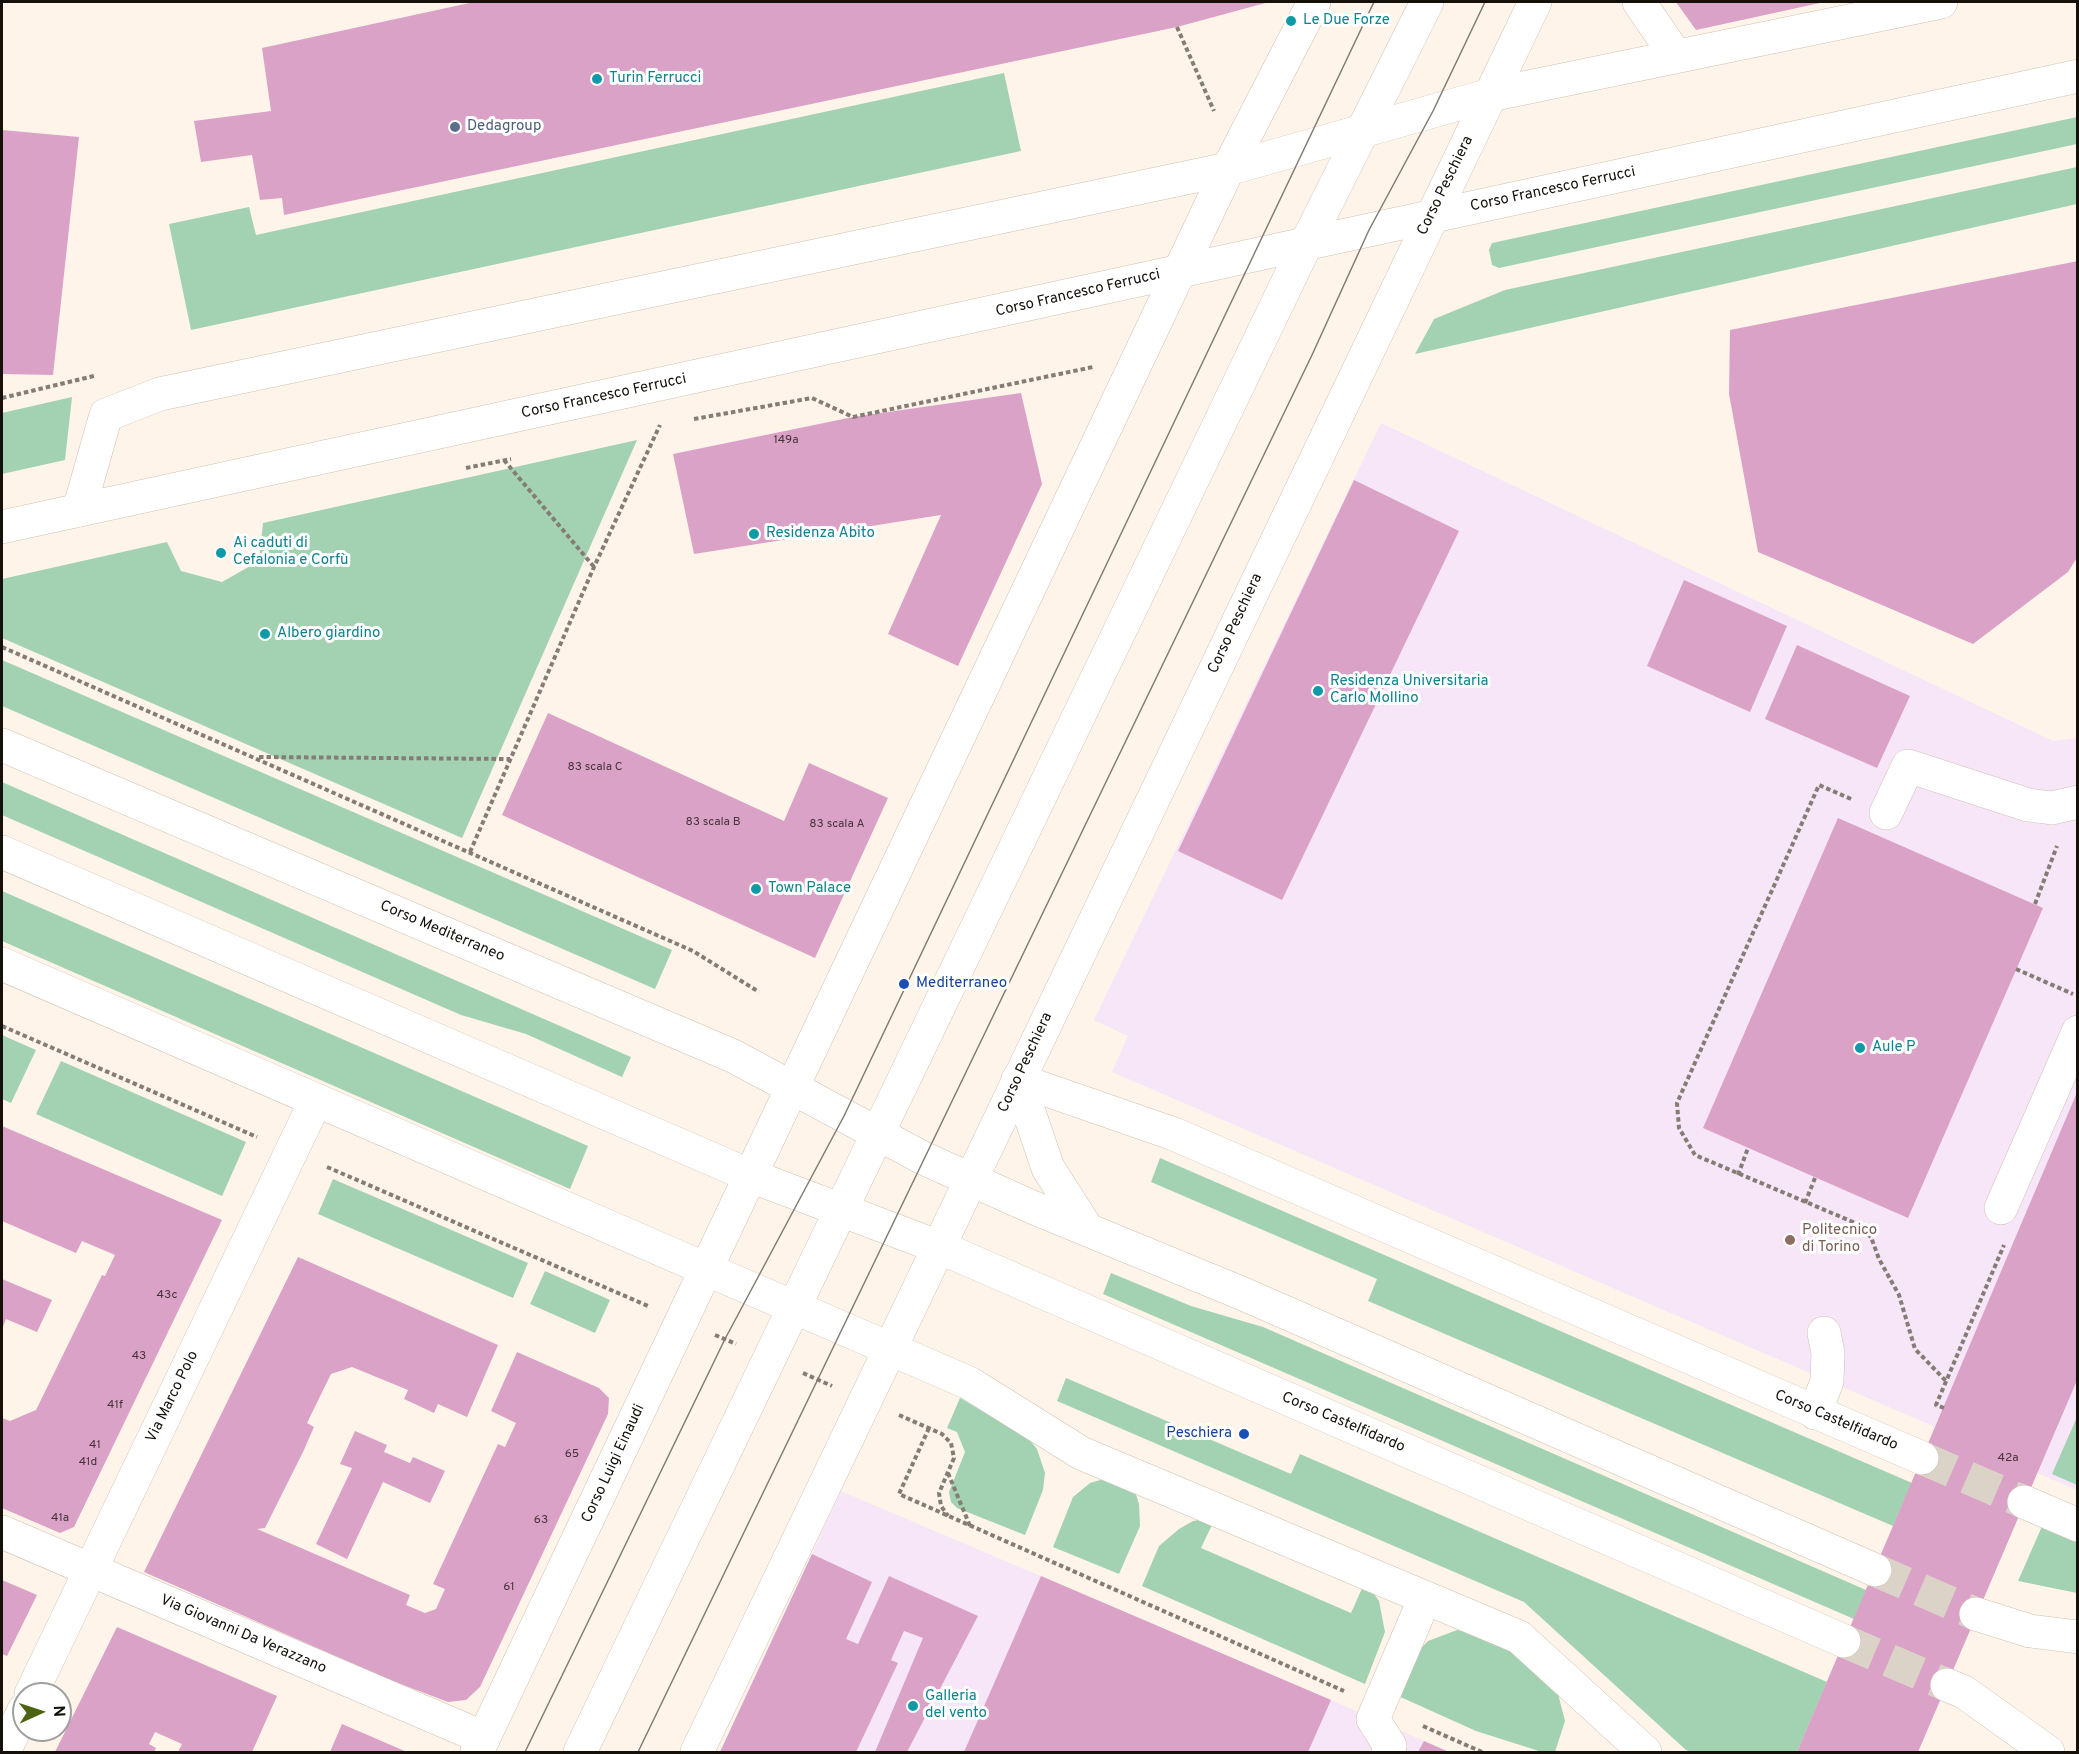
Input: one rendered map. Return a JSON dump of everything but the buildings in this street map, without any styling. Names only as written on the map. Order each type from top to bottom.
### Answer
[{"type":"street","points":[[751,1176],[1228,169],[1314,2]]},
{"type":"street","points":[[580,1752],[853,1181],[1306,244],[1426,2]]},
{"type":"street","name":"Corso Peschiera","points":[[939,1247],[1430,216],[1535,2]]},
{"type":"street","points":[[1639,2],[1676,56]]},
{"type":"street","points":[[79,510],[106,415],[160,394],[1228,169],[1490,95],[1941,2]]},
{"type":"street","name":"Corso Francesco Ferrucci","points":[[2,527],[2078,75]]},
{"type":"street","name":"Corso Mediterraneo","points":[[2,745],[733,1056],[876,1134]]},
{"type":"street","points":[[1886,813],[1908,766],[2028,805],[2052,808],[2075,804]]},
{"type":"street","points":[[2,852],[751,1176],[840,1210]]},
{"type":"street","points":[[2,964],[969,1383],[1081,1453],[1519,1637],[1645,1752]]},
{"type":"street","points":[[2001,1208],[2078,1032]]},
{"type":"street","points":[[1018,1080],[1048,1168],[1087,1229]]},
{"type":"street","name":"Corso Castelfidardo","points":[[1018,1080],[1174,1134],[1922,1458]]},
{"type":"street","name":"Via Marco Polo","points":[[38,1682],[316,1100]]},
{"type":"street","points":[[876,1134],[972,1179],[1241,1293],[1875,1570]]},
{"type":"street","name":"Corso Luigi Einaudi","points":[[481,1745],[751,1176]]},
{"type":"street","name":"Corso Castelfidardo","points":[[840,1210],[939,1247],[1844,1641]]},
{"type":"street","points":[[697,1752],[939,1247]]},
{"type":"street","points":[[1815,1413],[1827,1381],[1828,1353],[1824,1333]]},
{"type":"street","points":[[2024,1502],[2078,1525]]},
{"type":"street","name":"Via Giovanni Da Verazzano","points":[[2,1532],[90,1569],[481,1745]]},
{"type":"street","points":[[1388,1752],[1390,1746],[1373,1719],[1425,1598]]},
{"type":"street","points":[[1976,1614],[2030,1631],[2078,1637]]},
{"type":"street","points":[[1947,1685],[1964,1692],[2048,1752]]},
{"type":"street","points":[[4,1752],[12,1735]]},
{"type":"path","points":[[1177,27],[1218,119]]},
{"type":"path","points":[[683,421],[812,398],[853,417],[1094,367]]},
{"type":"path","points":[[2,398],[97,376]]},
{"type":"path","points":[[470,852],[594,567],[660,425],[671,423]]},
{"type":"path","points":[[504,460],[594,567]]},
{"type":"path","points":[[2,647],[693,951],[759,993]]},
{"type":"path","points":[[255,757],[510,759]]},
{"type":"path","points":[[1886,813],[1819,785],[1677,1103],[1679,1128],[1695,1155],[1853,1222],[1871,1237],[1879,1259],[1899,1295],[1915,1349],[1946,1381]]},
{"type":"path","points":[[2035,904],[2075,804]]},
{"type":"path","points":[[2016,969],[2075,995]]},
{"type":"path","points":[[1738,1175],[1748,1148]]},
{"type":"path","points":[[1805,1203],[1815,1178]]},
{"type":"path","points":[[1944,1408],[1936,1405],[1957,1355]]},
{"type":"path","points":[[948,1516],[940,1506],[939,1493],[954,1458],[951,1443],[942,1434],[929,1428],[899,1494],[970,1526],[1482,1752]]},
{"type":"path","points":[[948,1472],[970,1526]]},
{"type":"shaded area","name":"Politecnico di Torino","points":[[1381,423],[2053,741],[2077,738],[2077,1490],[2037,1473],[1918,1752],[1797,1752],[1935,1427],[1112,1072],[1128,1036],[1094,1020]]},
{"type":"shaded area","points":[[841,1491],[1331,1700],[1449,1752],[720,1752]]},
{"type":"green space","points":[[1004,73],[1021,151],[191,330],[169,224],[249,207],[256,235]]},
{"type":"green space","points":[[2077,117],[2077,144],[1499,268],[1492,265],[1489,250],[1492,243]]},
{"type":"green space","points":[[2077,167],[2077,204],[1415,354],[1434,319],[1505,290]]},
{"type":"green space","points":[[72,397],[65,460],[2,474],[2,413]]},
{"type":"green space","points":[[637,440],[462,838],[2,638],[2,579],[167,542],[181,571],[222,582],[259,561],[263,523]]},
{"type":"green space","points":[[2,660],[672,950],[655,989],[2,706]]},
{"type":"green space","points":[[2,782],[631,1057],[622,1077],[526,1034],[461,1015],[2,815]]},
{"type":"green space","points":[[2,891],[588,1146],[570,1189],[2,941]]},
{"type":"green space","points":[[2,1035],[36,1050],[11,1103],[2,1099]]},
{"type":"green space","points":[[61,1061],[246,1142],[222,1196],[36,1114]]},
{"type":"green space","points":[[1160,1158],[1912,1483],[1893,1526],[1368,1301],[1377,1279],[1151,1182]]},
{"type":"green space","points":[[333,1179],[528,1263],[513,1298],[318,1214]]},
{"type":"green space","points":[[545,1271],[610,1300],[595,1333],[530,1304]]},
{"type":"green space","points":[[1111,1273],[1191,1306],[1263,1327],[1866,1590],[1854,1619],[1103,1294]]},
{"type":"green space","points":[[1066,1378],[1291,1474],[1300,1454],[1827,1682],[1797,1752],[1691,1752],[1686,1750],[1524,1602],[1057,1401]]},
{"type":"green space","points":[[960,1398],[1028,1438],[1037,1449],[1045,1473],[1043,1490],[1025,1535],[957,1508],[951,1502],[949,1492],[965,1452],[957,1432],[947,1428]]},
{"type":"green space","points":[[2077,1417],[2077,1485],[2052,1474]]},
{"type":"green space","points":[[1111,1477],[1134,1488],[1139,1504],[1140,1526],[1119,1574],[1053,1547],[1073,1497],[1090,1483]]},
{"type":"green space","points":[[1205,1519],[1213,1523],[1201,1548],[1351,1613],[1364,1584],[1370,1588],[1379,1601],[1385,1632],[1365,1684],[1142,1586],[1159,1546],[1179,1529],[1193,1521]]},
{"type":"green space","points":[[2043,1524],[2077,1539],[2077,1593],[2018,1581]]},
{"type":"green space","points":[[1457,1630],[1474,1633],[1515,1651],[1557,1690],[1565,1721],[1555,1752],[1542,1752],[1476,1731],[1396,1695],[1417,1652],[1428,1641]]},
{"type":"tunnel","points":[[1922,1458],[2024,1502]]},
{"type":"tunnel","points":[[1875,1570],[1976,1614]]},
{"type":"tunnel","points":[[1844,1641],[1947,1685]]},
{"type":"tram line","points":[[525,1752],[725,1339],[844,1116],[1374,2]]},
{"type":"tram line","points":[[638,1752],[1312,355],[1369,230],[1433,111],[1485,2]]},
{"type":"place","name":"Le Due Forze","points":[[1291,21]]},
{"type":"place","name":"Turin Ferrucci","points":[[597,79]]},
{"type":"place","name":"Dedagroup","points":[[455,127]]},
{"type":"place","name":"Residenza Abito","points":[[754,534]]},
{"type":"place","name":"Ai caduti di Cefalonia e Corfù","points":[[221,553]]},
{"type":"place","name":"Albero giardino","points":[[265,634]]},
{"type":"place","name":"Residenza Universitaria Carlo Mollino","points":[[1318,691]]},
{"type":"place","name":"Town Palace","points":[[756,889]]},
{"type":"place","name":"Mediterraneo","points":[[904,984]]},
{"type":"place","name":"Aule P","points":[[1860,1048]]},
{"type":"place","name":"Politecnico di Torino","points":[[1790,1240]]},
{"type":"place","name":"Peschiera","points":[[1244,1434]]},
{"type":"place","name":"Galleria del vento","points":[[913,1706]]}]
